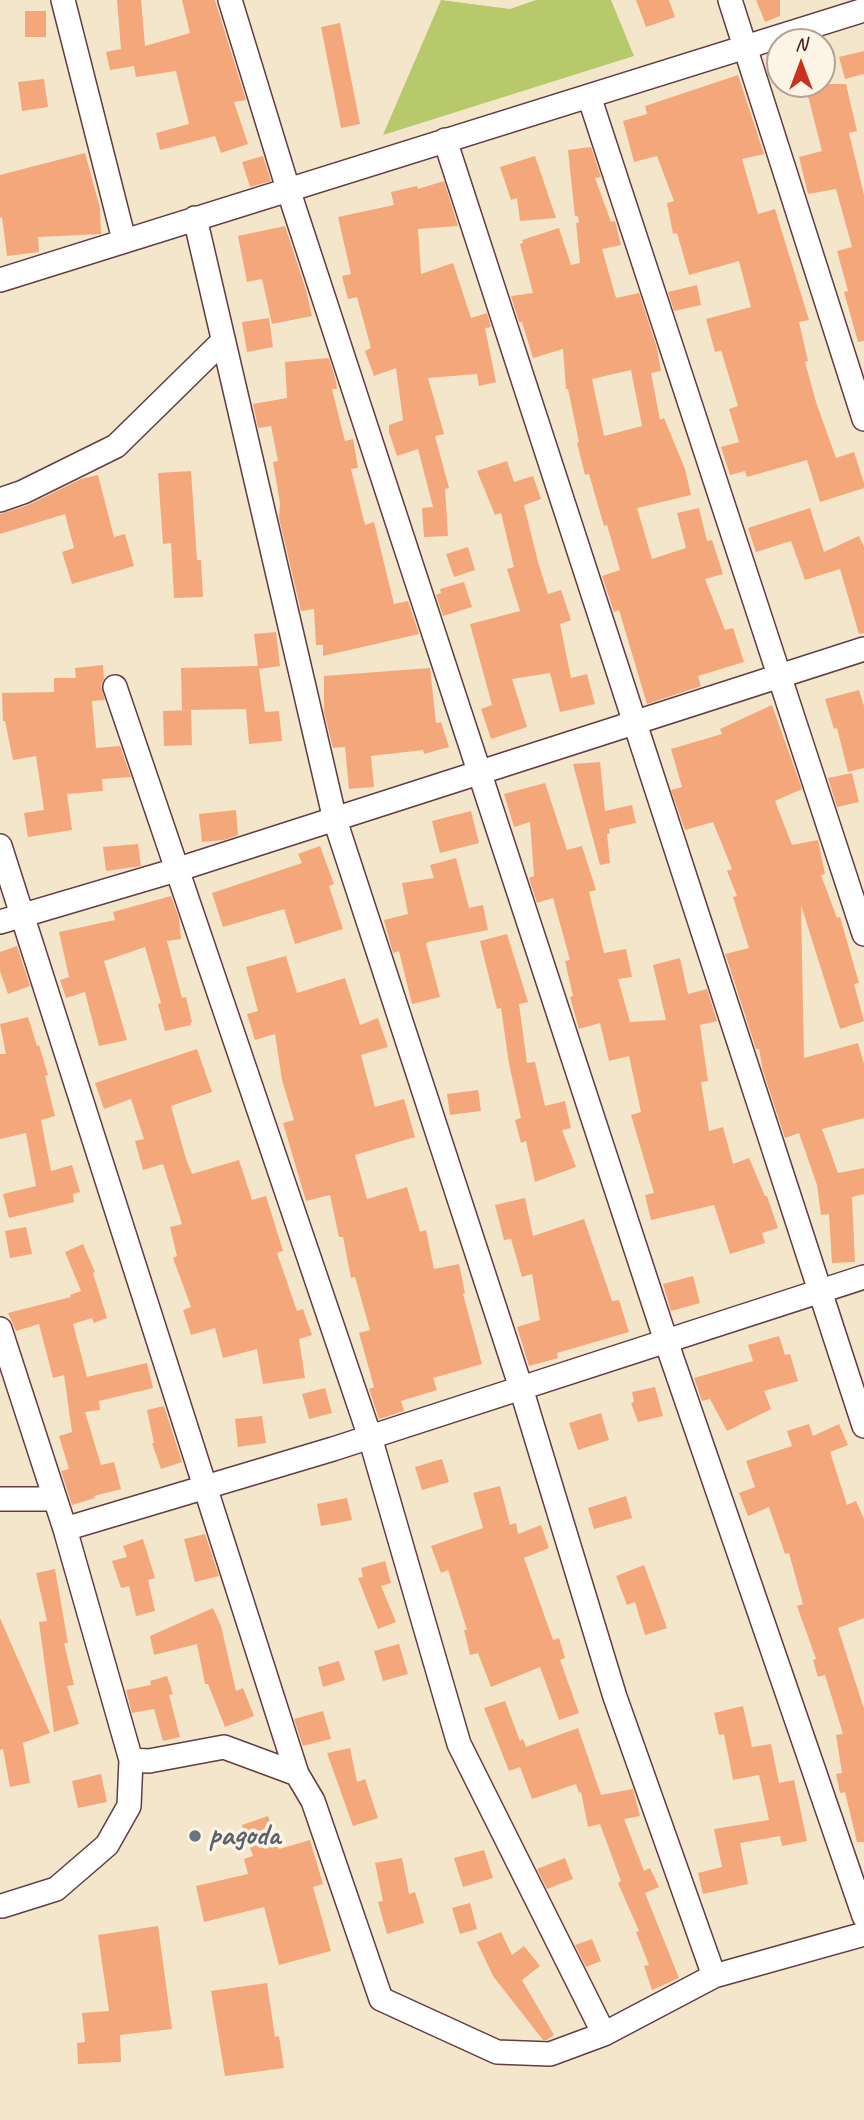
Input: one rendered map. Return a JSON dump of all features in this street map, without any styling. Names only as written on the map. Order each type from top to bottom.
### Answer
[{"type":"street","points":[[63,0],[124,240]]},
{"type":"street","points":[[230,0],[288,189],[666,1341],[864,1916]]},
{"type":"street","points":[[730,0],[864,419]]},
{"type":"street","points":[[0,280],[864,10]]},
{"type":"street","points":[[589,96],[864,934]]},
{"type":"street","points":[[445,140],[864,1426]]},
{"type":"street","points":[[195,218],[335,820],[521,1388],[615,1697],[714,1976]]},
{"type":"street","points":[[0,500],[23,492],[116,446],[223,341]]},
{"type":"street","points":[[11,919],[335,820],[864,649]]},
{"type":"street","points":[[115,687],[370,1437],[459,1744],[604,2034]]},
{"type":"street","points":[[0,846],[11,919],[205,1487],[297,1774],[313,1801],[381,1998],[497,2052],[550,2054],[604,2034],[714,1976],[864,1934]]},
{"type":"street","points":[[65,1529],[370,1437],[864,1277]]},
{"type":"street","points":[[0,1329],[65,1529],[131,1760],[129,1806],[107,1845],[56,1889],[2,1906]]},
{"type":"street","points":[[0,1499],[55,1499]]},
{"type":"street","points":[[131,1760],[149,1761],[224,1747],[297,1774]]},
{"type":"green space","points":[[441,0],[510,9],[536,0],[611,0],[634,56],[383,135]]},
{"type":"building","points":[[117,0],[141,0],[145,46],[190,33],[182,0],[215,0],[246,100],[234,102],[248,144],[221,153],[215,136],[160,150],[156,133],[189,124],[176,71],[136,77],[134,66],[110,70],[106,52],[121,49]]},
{"type":"building","points":[[636,0],[669,0],[675,17],[646,27]]},
{"type":"building","points":[[756,0],[780,0],[780,16],[765,22]]},
{"type":"building","points":[[25,11],[46,11],[46,37],[25,37]]},
{"type":"building","points":[[340,23],[360,124],[341,128],[321,27]]},
{"type":"building","points":[[864,51],[864,74],[845,79],[839,57]]},
{"type":"building","points":[[738,75],[764,154],[742,159],[758,214],[775,209],[809,320],[799,322],[808,361],[805,362],[816,402],[836,458],[854,452],[864,483],[864,488],[820,502],[807,460],[747,477],[745,471],[730,475],[721,447],[739,442],[729,409],[738,406],[721,350],[715,352],[706,319],[751,307],[739,261],[689,275],[677,233],[673,234],[667,203],[674,201],[657,156],[634,162],[623,121],[647,114],[645,106]]},
{"type":"building","points":[[44,79],[48,107],[22,111],[18,82]]},
{"type":"building","points":[[836,84],[846,84],[857,131],[849,133],[864,195],[864,341],[858,342],[844,292],[848,291],[837,251],[852,247],[836,189],[808,194],[799,157],[822,151],[809,98],[836,98]]},
{"type":"building","points":[[591,147],[601,177],[595,178],[611,222],[615,221],[621,245],[602,249],[616,298],[639,293],[657,348],[661,371],[651,373],[660,420],[664,418],[685,469],[691,495],[637,508],[652,559],[686,548],[677,513],[699,508],[707,541],[712,540],[723,574],[705,579],[725,630],[733,628],[744,662],[698,676],[701,686],[647,704],[619,610],[614,612],[602,576],[620,570],[589,474],[585,475],[566,389],[563,349],[533,358],[511,296],[533,293],[520,244],[523,243],[522,240],[559,228],[571,265],[580,263],[576,223],[579,222],[578,216],[575,216],[568,150]],"holes":[[[631,370],[642,426],[604,436],[592,379]]]},
{"type":"building","points":[[85,153],[100,208],[101,234],[38,237],[39,252],[7,256],[2,217],[0,218],[0,175]]},
{"type":"building","points":[[263,156],[271,181],[250,187],[242,162]]},
{"type":"building","points":[[535,156],[556,218],[520,221],[517,198],[511,200],[500,167]]},
{"type":"building","points":[[444,181],[458,226],[418,229],[421,274],[453,263],[471,318],[487,313],[491,327],[485,328],[496,382],[479,386],[477,374],[428,378],[444,434],[435,436],[449,488],[445,489],[448,536],[424,537],[422,508],[433,507],[418,449],[397,456],[389,432],[389,425],[403,420],[396,368],[374,376],[365,351],[371,348],[357,297],[348,299],[342,276],[351,274],[338,217],[394,205],[391,192],[417,186],[418,189]]},
{"type":"building","points":[[285,226],[312,316],[272,324],[262,279],[247,282],[238,236]]},
{"type":"building","points":[[697,285],[701,305],[674,311],[668,292]]},
{"type":"building","points":[[269,318],[273,347],[247,352],[242,322]]},
{"type":"building","points":[[329,358],[337,389],[332,389],[345,441],[353,439],[358,468],[351,469],[365,525],[374,522],[394,604],[408,601],[419,634],[323,656],[323,645],[316,645],[314,609],[301,611],[279,518],[280,503],[273,462],[278,461],[271,426],[258,428],[253,404],[287,398],[285,362]]},
{"type":"building","points":[[507,461],[514,482],[533,476],[541,499],[524,505],[538,562],[548,594],[561,590],[571,620],[560,624],[571,678],[587,674],[595,704],[560,712],[550,673],[512,679],[527,727],[491,739],[481,709],[492,705],[470,624],[520,611],[507,569],[514,567],[501,513],[495,515],[477,471]]},
{"type":"building","points":[[191,471],[197,560],[201,560],[203,597],[174,598],[171,543],[163,544],[158,473]]},
{"type":"building","points":[[98,475],[114,537],[125,534],[134,566],[72,584],[62,552],[74,548],[65,514],[0,534],[0,514],[28,505],[81,479]]},
{"type":"building","points":[[810,508],[824,552],[859,536],[864,547],[864,633],[859,634],[840,569],[805,580],[791,541],[756,552],[748,528]]},
{"type":"building","points":[[468,547],[475,570],[454,577],[446,554]]},
{"type":"building","points":[[464,582],[472,607],[443,616],[436,595],[441,593],[440,589]]},
{"type":"building","points":[[276,632],[280,666],[259,669],[265,712],[279,711],[282,741],[249,744],[246,709],[182,710],[181,668],[258,666],[254,634]]},
{"type":"building","points":[[103,665],[104,679],[101,685],[105,700],[92,701],[96,748],[120,746],[131,777],[102,779],[103,791],[67,794],[72,830],[28,837],[24,813],[44,810],[36,756],[13,760],[3,721],[2,693],[54,692],[54,678],[76,678],[75,668]]},
{"type":"building","points":[[430,668],[436,723],[441,722],[449,747],[424,754],[423,750],[371,756],[374,787],[349,789],[345,747],[333,748],[324,712],[324,676]]},
{"type":"building","points":[[859,690],[864,706],[864,768],[848,772],[837,728],[834,729],[825,699]]},
{"type":"building","points":[[772,705],[802,789],[775,801],[792,845],[818,840],[825,874],[821,875],[837,918],[840,917],[859,983],[854,984],[864,1021],[840,1029],[801,905],[804,1058],[858,1043],[864,1064],[864,1118],[822,1129],[838,1173],[864,1168],[864,1194],[852,1197],[855,1262],[832,1263],[829,1214],[821,1215],[817,1185],[799,1133],[785,1138],[763,1071],[759,1049],[756,1049],[725,954],[749,948],[733,897],[737,896],[727,871],[732,869],[713,822],[685,830],[671,790],[682,787],[671,749],[722,734],[720,729]]},
{"type":"building","points":[[191,710],[192,745],[164,746],[163,711]]},
{"type":"building","points":[[600,762],[605,811],[632,805],[636,823],[609,829],[610,833],[607,834],[610,863],[600,865],[573,764]]},
{"type":"building","points":[[852,773],[859,802],[837,807],[828,778]]},
{"type":"building","points":[[545,783],[567,850],[582,846],[596,890],[589,892],[604,953],[626,949],[632,977],[618,979],[630,1022],[666,1020],[653,965],[680,958],[688,994],[707,989],[717,1021],[700,1025],[708,1081],[701,1082],[709,1131],[723,1127],[733,1164],[749,1158],[778,1228],[762,1233],[765,1243],[730,1254],[714,1205],[651,1220],[645,1195],[654,1193],[631,1115],[641,1112],[629,1056],[609,1061],[600,1023],[579,1029],[570,997],[573,996],[565,961],[570,960],[553,898],[537,903],[529,878],[534,876],[530,822],[514,827],[504,794]]},
{"type":"building","points":[[236,810],[238,835],[224,840],[202,842],[199,814]]},
{"type":"building","points":[[471,811],[479,843],[440,853],[432,821]]},
{"type":"building","points":[[138,844],[141,866],[106,871],[103,847]]},
{"type":"building","points":[[320,846],[334,884],[329,886],[343,929],[295,944],[284,909],[223,927],[212,893],[302,863],[298,854]]},
{"type":"building","points":[[456,858],[469,908],[483,905],[488,930],[428,942],[426,944],[440,997],[412,1004],[399,951],[393,953],[384,920],[408,914],[402,883],[434,878],[430,865]]},
{"type":"building","points":[[171,896],[179,918],[181,939],[167,941],[182,998],[186,997],[191,1025],[165,1031],[158,1004],[161,1003],[145,947],[104,961],[127,1040],[99,1046],[85,992],[66,998],[60,980],[69,977],[59,932],[115,920],[113,912]]},
{"type":"building","points":[[507,934],[528,1002],[519,1004],[527,1063],[535,1062],[545,1106],[565,1101],[571,1128],[562,1130],[576,1167],[535,1182],[526,1141],[521,1143],[515,1120],[521,1118],[509,1064],[501,1008],[497,1009],[480,941]]},
{"type":"building","points":[[17,946],[30,986],[8,994],[0,971],[0,952]]},
{"type":"building","points":[[286,956],[297,993],[345,978],[360,1025],[378,1018],[388,1047],[361,1055],[375,1107],[404,1099],[415,1137],[355,1155],[367,1199],[407,1187],[420,1232],[426,1230],[434,1269],[459,1264],[465,1293],[463,1294],[482,1364],[433,1378],[437,1390],[401,1401],[404,1411],[379,1419],[369,1389],[374,1387],[359,1333],[370,1330],[355,1277],[351,1278],[343,1237],[339,1237],[330,1195],[306,1201],[283,1123],[294,1120],[282,1080],[275,1034],[255,1040],[247,1014],[258,1011],[246,967]]},
{"type":"building","points":[[28,1017],[48,1075],[45,1076],[55,1116],[41,1120],[51,1171],[72,1165],[80,1192],[73,1194],[74,1202],[9,1218],[3,1194],[36,1186],[26,1133],[0,1139],[0,1054],[6,1054],[0,1024]]},
{"type":"building","points":[[197,1049],[212,1092],[171,1106],[186,1159],[192,1174],[239,1160],[252,1200],[266,1196],[283,1251],[277,1253],[297,1311],[303,1309],[312,1335],[299,1339],[305,1378],[263,1384],[257,1349],[223,1358],[215,1328],[191,1335],[183,1310],[191,1307],[173,1258],[177,1256],[170,1227],[182,1224],[163,1164],[143,1170],[135,1141],[144,1139],[131,1099],[104,1109],[95,1083]]},
{"type":"building","points":[[478,1090],[481,1111],[450,1115],[447,1094]]},
{"type":"building","points":[[525,1198],[533,1236],[584,1219],[612,1301],[619,1300],[629,1332],[557,1353],[558,1358],[529,1366],[517,1327],[540,1320],[532,1274],[522,1277],[511,1239],[504,1240],[495,1205]]},
{"type":"building","points":[[26,1227],[32,1254],[10,1258],[5,1231]]},
{"type":"building","points":[[83,1244],[95,1272],[93,1273],[107,1318],[94,1323],[92,1318],[73,1324],[87,1377],[147,1363],[153,1388],[99,1401],[100,1410],[85,1412],[101,1465],[114,1462],[121,1489],[72,1505],[61,1471],[69,1469],[59,1436],[72,1432],[64,1375],[53,1378],[39,1324],[16,1331],[8,1313],[71,1297],[70,1295],[81,1291],[65,1252]]},
{"type":"building","points":[[693,1276],[700,1303],[671,1311],[663,1284]]},
{"type":"building","points":[[779,1336],[785,1355],[790,1354],[798,1381],[764,1391],[771,1409],[727,1431],[710,1399],[702,1401],[694,1378],[753,1361],[748,1345]]},
{"type":"building","points":[[655,1387],[663,1416],[638,1422],[631,1403],[634,1402],[632,1392]]},
{"type":"building","points":[[325,1388],[332,1413],[309,1419],[302,1394]]},
{"type":"building","points":[[164,1406],[182,1462],[161,1469],[152,1443],[147,1410]]},
{"type":"building","points":[[601,1413],[609,1440],[578,1450],[569,1423]]},
{"type":"building","points":[[262,1416],[266,1443],[238,1447],[235,1419]]},
{"type":"building","points":[[809,1424],[813,1436],[839,1424],[848,1445],[830,1452],[847,1505],[856,1501],[864,1519],[864,1618],[838,1628],[864,1709],[864,1842],[857,1842],[845,1792],[840,1793],[836,1774],[842,1773],[836,1735],[843,1734],[825,1675],[818,1677],[813,1660],[816,1659],[797,1606],[803,1604],[789,1553],[785,1554],[769,1507],[748,1516],[739,1493],[755,1487],[746,1461],[792,1446],[787,1431]]},
{"type":"building","points":[[442,1459],[449,1482],[422,1490],[415,1467]]},
{"type":"building","points":[[500,1486],[510,1525],[516,1523],[518,1534],[541,1525],[549,1548],[524,1558],[553,1640],[559,1638],[565,1658],[560,1660],[579,1713],[559,1720],[540,1667],[491,1687],[478,1653],[470,1655],[464,1630],[467,1630],[448,1570],[441,1573],[431,1546],[483,1528],[473,1493]]},
{"type":"building","points":[[626,1496],[632,1518],[594,1529],[588,1508]]},
{"type":"building","points":[[347,1498],[352,1520],[321,1526],[317,1504]]},
{"type":"building","points":[[205,1534],[219,1576],[195,1582],[184,1539]]},
{"type":"building","points":[[143,1539],[155,1578],[148,1580],[155,1611],[136,1616],[129,1586],[121,1588],[112,1561],[127,1557],[123,1546]]},
{"type":"building","points":[[385,1561],[391,1583],[381,1586],[396,1622],[378,1629],[358,1578],[363,1577],[361,1568]]},
{"type":"building","points":[[644,1565],[667,1628],[645,1635],[635,1602],[627,1605],[616,1576]]},
{"type":"building","points":[[55,1569],[68,1643],[64,1643],[74,1685],[67,1686],[79,1724],[54,1732],[39,1622],[47,1621],[36,1573]]},
{"type":"building","points":[[213,1608],[221,1626],[236,1691],[243,1688],[254,1716],[225,1727],[208,1684],[205,1684],[197,1644],[154,1655],[150,1636]]},
{"type":"building","points":[[0,1618],[50,1733],[23,1743],[30,1783],[10,1787],[3,1749],[0,1750]]},
{"type":"building","points":[[399,1644],[408,1674],[383,1681],[374,1651]]},
{"type":"building","points":[[339,1661],[345,1680],[323,1687],[318,1667]]},
{"type":"building","points":[[167,1676],[173,1694],[169,1695],[180,1737],[163,1741],[154,1709],[132,1713],[126,1690],[151,1685],[150,1681]]},
{"type":"building","points":[[505,1701],[520,1741],[523,1739],[526,1747],[578,1728],[601,1795],[633,1789],[640,1816],[624,1819],[644,1871],[650,1868],[659,1887],[645,1893],[679,1978],[652,1990],[644,1966],[649,1965],[636,1932],[639,1931],[618,1883],[621,1881],[600,1824],[588,1827],[581,1792],[579,1793],[576,1784],[532,1799],[520,1767],[509,1771],[484,1708]]},
{"type":"building","points":[[743,1706],[752,1747],[771,1744],[779,1783],[794,1780],[807,1841],[782,1846],[780,1836],[740,1843],[748,1884],[703,1894],[698,1873],[722,1867],[714,1829],[769,1820],[759,1775],[733,1780],[724,1734],[719,1735],[714,1713]]},
{"type":"building","points":[[323,1711],[331,1739],[303,1746],[294,1719]]},
{"type":"building","points":[[350,1748],[357,1782],[365,1779],[378,1818],[353,1826],[327,1753]]},
{"type":"building","points":[[101,1774],[107,1802],[78,1808],[72,1781]]},
{"type":"building","points":[[268,1816],[279,1849],[310,1840],[323,1884],[313,1887],[331,1951],[279,1965],[264,1907],[204,1922],[196,1886],[248,1874],[244,1859],[253,1856],[242,1825]]},
{"type":"building","points":[[484,1850],[493,1878],[463,1887],[454,1858]]},
{"type":"building","points":[[402,1858],[409,1894],[415,1892],[424,1923],[387,1934],[378,1902],[383,1901],[375,1863]]},
{"type":"building","points":[[565,1858],[573,1879],[547,1889],[537,1869]]},
{"type":"building","points":[[470,1903],[477,1929],[460,1934],[452,1908]]},
{"type":"building","points":[[158,1926],[172,2029],[120,2035],[121,2062],[78,2064],[77,2043],[85,2042],[82,2013],[109,2011],[98,1935]]},
{"type":"building","points":[[501,1932],[512,1955],[524,1946],[540,1966],[522,1980],[554,2035],[547,2040],[543,2040],[493,1976],[477,1942]]},
{"type":"building","points":[[592,1939],[601,1961],[586,1967],[575,1945]]},
{"type":"building","points":[[267,1983],[275,2037],[279,2036],[284,2068],[225,2076],[211,1991]]},
{"type":"place","name":"pagoda","points":[[195,1836]]}]
